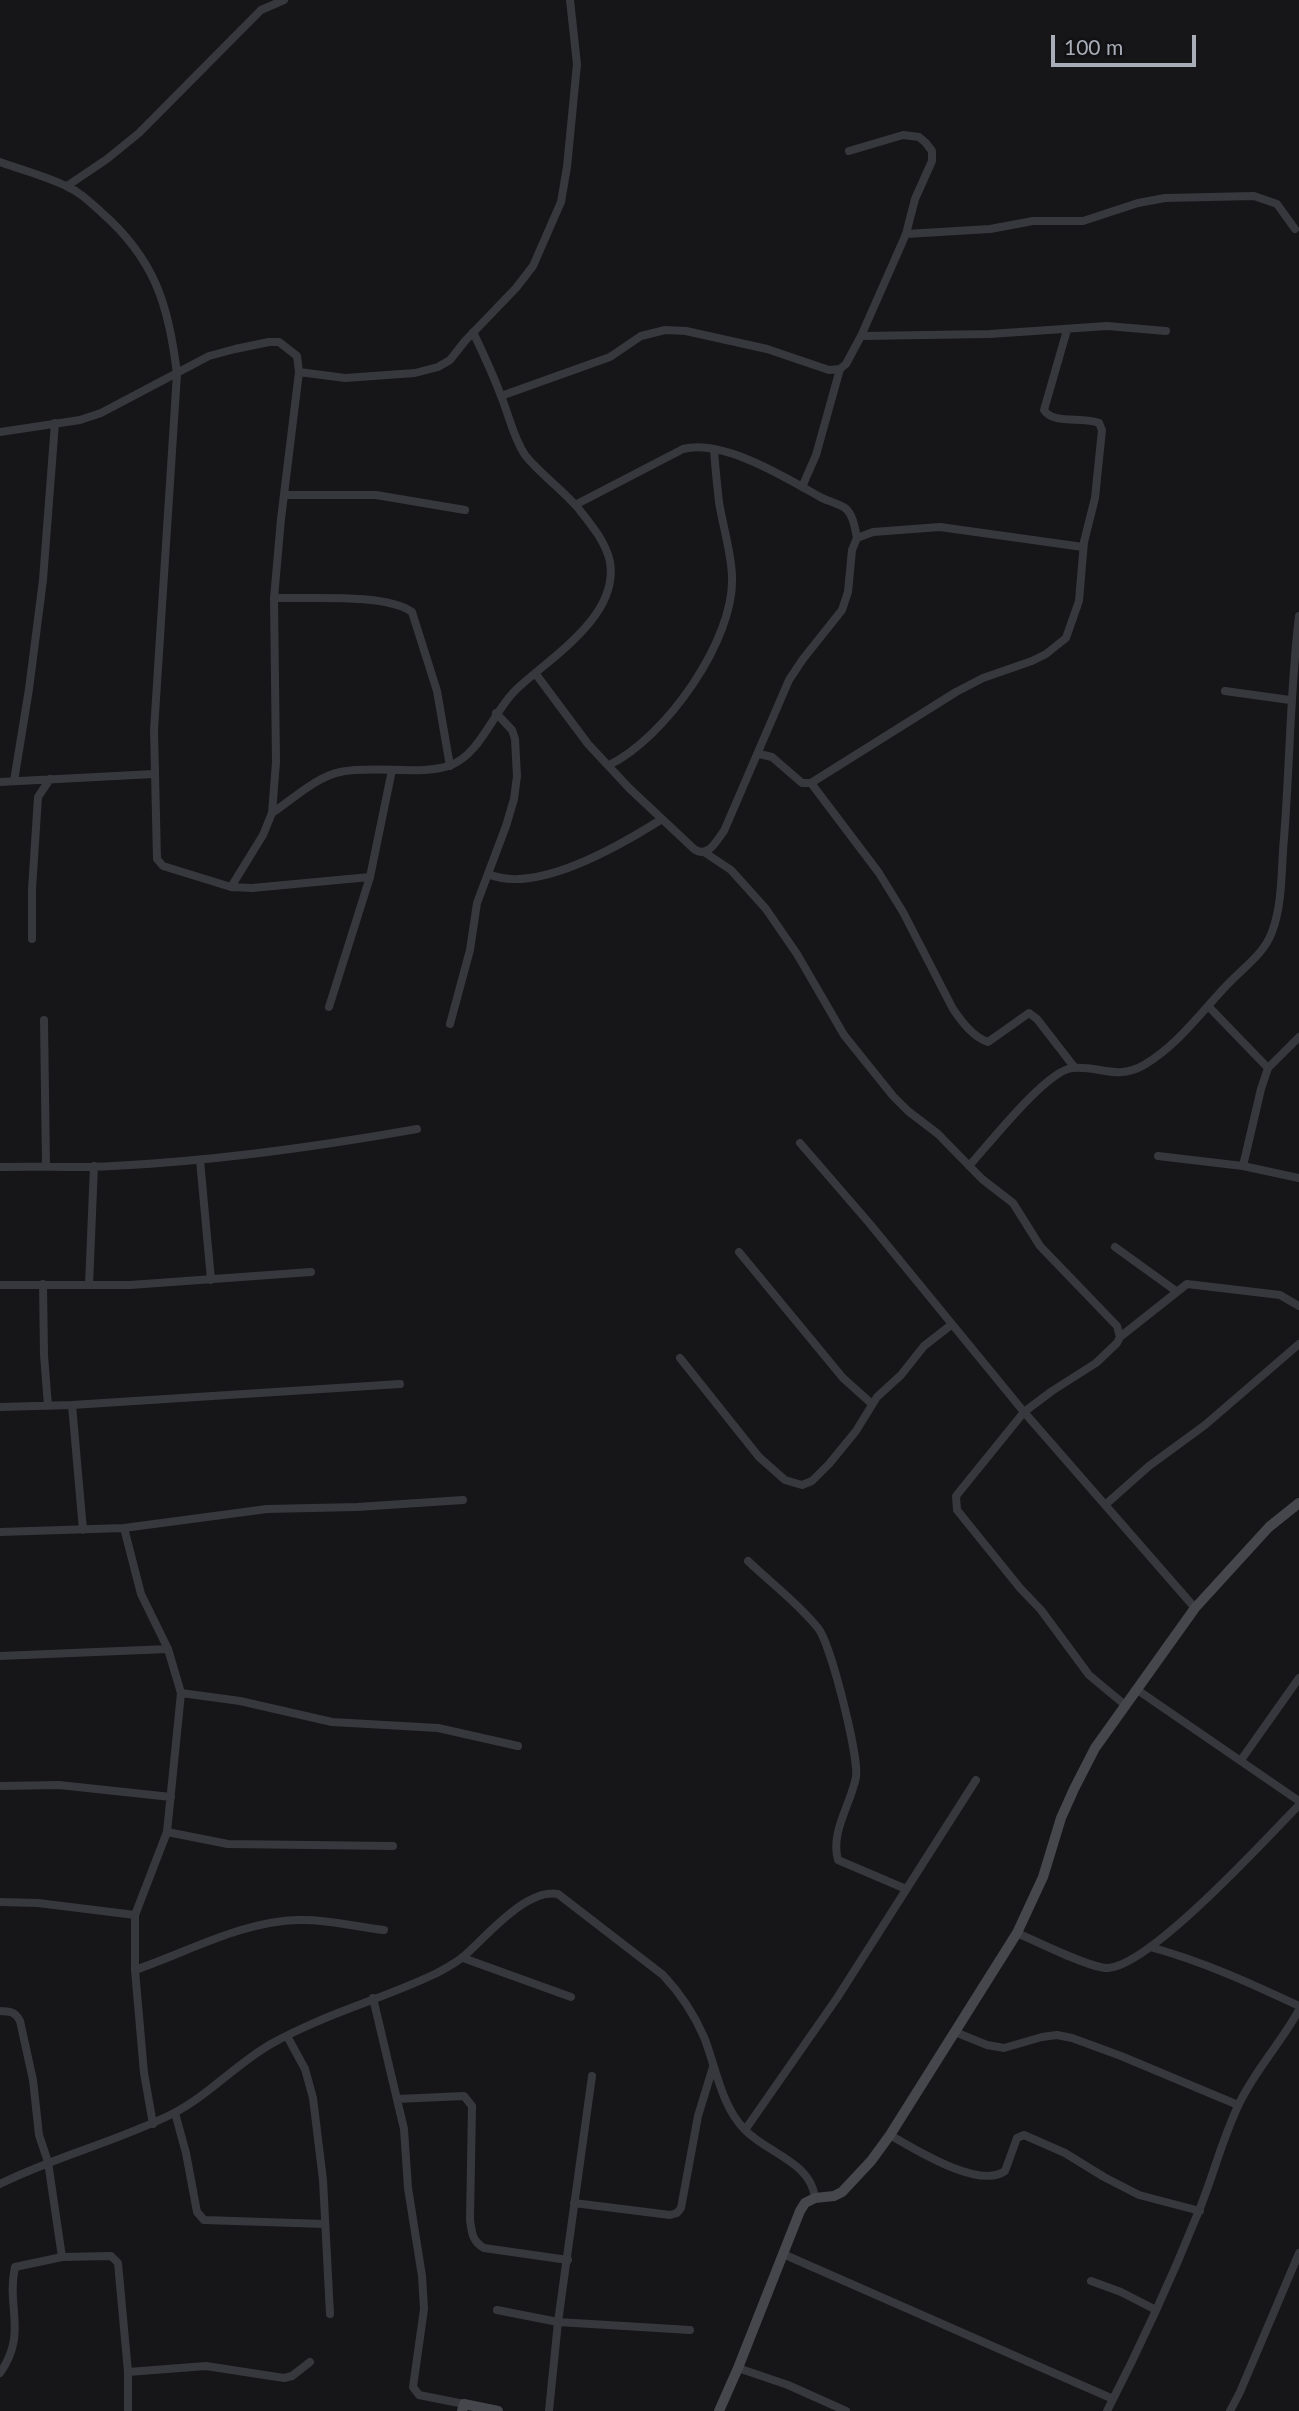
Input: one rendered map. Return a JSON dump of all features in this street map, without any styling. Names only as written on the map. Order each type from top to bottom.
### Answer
[{"type":"street","points":[[67,186],[139,133],[261,10],[285,0]]},
{"type":"street","points":[[299,372],[345,378],[427,371],[450,359],[533,266],[561,202],[568,156],[577,64],[570,0]]},
{"type":"street","points":[[802,487],[816,455],[840,369],[846,364],[861,336],[906,234],[915,199],[932,161],[932,151],[919,137],[903,135],[849,152]]},
{"type":"street","points":[[0,162],[67,186],[85,197],[115,224],[147,264],[164,301],[177,374],[156,681],[154,774],[157,795],[157,859],[160,863],[231,887],[252,888],[370,877]]},
{"type":"street","points":[[906,234],[990,229],[1033,221],[1083,221],[1138,203],[1166,198],[1254,196],[1277,204],[1295,229]]},
{"type":"street","points":[[861,336],[990,334],[1107,326],[1166,331]]},
{"type":"street","points":[[501,396],[610,357],[641,337],[665,330],[686,331],[767,349],[828,370],[840,369]]},
{"type":"street","points":[[759,754],[772,757],[802,783],[811,783],[956,692],[984,678],[1032,661],[1057,647],[1071,630],[1079,601],[1083,547],[1095,498],[1101,426],[1089,418],[1054,418],[1044,411],[1067,330]]},
{"type":"street","points":[[272,813],[329,775],[366,768],[392,770],[450,766],[470,754],[506,699],[585,629],[607,591],[610,561],[602,543],[575,505],[521,449],[473,332]]},
{"type":"street","points":[[0,432],[80,420],[101,413],[209,356],[269,342],[279,342],[297,356],[299,372],[274,598],[276,762],[272,813],[270,822],[231,887]]},
{"type":"street","points":[[14,781],[43,580],[55,423]]},
{"type":"street","points":[[575,505],[683,449],[695,446],[746,460],[845,508],[858,538]]},
{"type":"street","points":[[608,765],[626,757],[670,715],[686,694],[723,626],[730,602],[732,578],[713,449]]},
{"type":"street","points":[[284,495],[376,495],[465,510]]},
{"type":"street","points":[[704,852],[709,851],[724,831],[789,680],[842,610],[848,592],[852,550],[858,538],[873,532],[940,527],[1083,547]]},
{"type":"street","points":[[274,598],[377,600],[400,605],[412,612],[437,691],[450,766]]},
{"type":"street","points":[[969,1166],[1059,1072],[1075,1068],[1113,1073],[1135,1070],[1176,1041],[1260,953],[1271,935],[1279,909],[1290,777],[1290,700],[1299,616]]},
{"type":"street","points":[[535,673],[565,716],[608,765],[694,849],[704,852],[731,870],[765,909],[797,954],[844,1035],[866,1064],[908,1111],[938,1134],[969,1166],[1013,1203],[1033,1237],[1117,1326],[1120,1337]]},
{"type":"street","points":[[1225,691],[1290,700]]},
{"type":"street","points":[[450,1024],[470,950],[477,903],[506,826],[517,776],[512,730],[496,713]]},
{"type":"street","points":[[329,1007],[370,877],[392,770]]},
{"type":"street","points":[[0,782],[154,774]]},
{"type":"street","points":[[38,797],[50,779]]},
{"type":"street","points":[[30,780],[38,797],[32,889],[32,939]]},
{"type":"street","points":[[811,783],[879,873],[962,1022],[988,1042],[1029,1013],[1037,1019],[1075,1068]]},
{"type":"street","points":[[488,874],[506,880],[556,872],[612,849],[662,819]]},
{"type":"street","points":[[1209,1007],[1268,1068]]},
{"type":"street","points":[[44,1020],[46,1166]]},
{"type":"street","points":[[1243,1166],[1268,1068],[1299,1037]]},
{"type":"street","points":[[0,1167],[94,1166],[201,1160],[270,1153],[417,1129]]},
{"type":"street","points":[[800,1143],[1024,1412],[1195,1608]]},
{"type":"street","points":[[1158,1156],[1243,1166],[1299,1178]]},
{"type":"street","points":[[201,1160],[211,1280]]},
{"type":"street","points":[[89,1284],[94,1166]]},
{"type":"street","points":[[1115,1247],[1176,1291]]},
{"type":"street","points":[[739,1252],[843,1378],[872,1404]]},
{"type":"street","points":[[0,1285],[130,1285],[311,1272]]},
{"type":"street","points":[[1125,1705],[1089,1675],[1041,1610],[957,1510],[956,1496],[1024,1412],[1096,1363],[1120,1337],[1187,1284],[1197,1283],[1280,1295],[1299,1306]]},
{"type":"street","points":[[43,1284],[48,1406]]},
{"type":"street","points":[[680,1358],[759,1457],[777,1474],[795,1484],[808,1484],[830,1464],[856,1431],[872,1404],[901,1375],[924,1346],[951,1325]]},
{"type":"street","points":[[1105,1505],[1149,1466],[1214,1418],[1299,1344]]},
{"type":"street","points":[[0,1407],[72,1405],[400,1384]]},
{"type":"street","points":[[72,1405],[83,1530]]},
{"type":"street","points":[[0,1532],[124,1528],[267,1509],[357,1507],[463,1500]]},
{"type":"street","points":[[719,2411],[800,2211],[805,2203],[815,2198],[834,2196],[842,2192],[871,2161],[956,2032],[1017,1933],[1043,1877],[1061,1818],[1095,1748],[1195,1608],[1269,1527],[1299,1503]]},
{"type":"street","points":[[124,1528],[141,1594],[168,1649],[181,1693],[167,1832],[135,1916],[135,1970],[144,2073],[153,2123]]},
{"type":"street","points":[[748,1561],[818,1628],[829,1647],[853,1747],[856,1777],[841,1824],[836,1856],[838,1860],[906,1889]]},
{"type":"street","points":[[0,1656],[168,1649]]},
{"type":"street","points":[[1241,1760],[1299,1678]]},
{"type":"street","points":[[1017,1933],[1100,1968],[1116,1967],[1150,1947],[1198,1907],[1299,1803],[1136,1689]]},
{"type":"street","points":[[181,1693],[240,1701],[332,1722],[438,1728],[518,1746]]},
{"type":"street","points":[[745,2130],[837,1998],[976,1780]]},
{"type":"street","points":[[0,1786],[59,1785],[171,1797]]},
{"type":"street","points":[[167,1832],[228,1844],[393,1846]]},
{"type":"street","points":[[0,2184],[48,2162],[104,2144],[175,2113],[253,2055],[287,2036],[436,1973],[463,1958],[508,1915],[544,1894],[558,1894],[663,1975],[676,1989],[704,2037],[713,2066],[736,2118],[745,2130],[805,2172],[814,2186],[815,2198]]},
{"type":"street","points":[[0,1902],[37,1903],[135,1916]]},
{"type":"street","points":[[135,1970],[227,1935],[279,1921],[302,1919],[384,1930]]},
{"type":"street","points":[[1107,2411],[1200,2211],[1215,2161],[1238,2105],[1299,2008],[1227,1972],[1150,1947]]},
{"type":"street","points":[[463,1958],[572,1997]]},
{"type":"street","points":[[373,1998],[404,2129],[408,2189],[422,2276],[424,2309],[413,2387],[419,2395],[463,2408],[498,2411]]},
{"type":"street","points":[[0,2011],[11,2012],[17,2015],[20,2021],[33,2080],[39,2135],[48,2162],[62,2257]]},
{"type":"street","points":[[956,2032],[986,2045],[1004,2048],[1042,2037],[1057,2035],[1072,2038],[1238,2105]]},
{"type":"street","points":[[287,2036],[305,2069],[313,2098],[323,2180],[330,2314]]},
{"type":"street","points":[[574,2203],[670,2216],[677,2213],[681,2208],[698,2116],[713,2066]]},
{"type":"street","points":[[549,2411],[558,2322],[592,2076]]},
{"type":"street","points":[[397,2099],[464,2096],[470,2100],[470,2220],[472,2237],[478,2244],[484,2248],[568,2260]]},
{"type":"street","points":[[175,2113],[197,2212],[204,2220],[326,2224]]},
{"type":"street","points":[[890,2135],[937,2162],[968,2173],[994,2176],[1005,2171],[1017,2138],[1024,2135],[1065,2153],[1139,2196],[1200,2211]]},
{"type":"street","points":[[1230,2411],[1299,2253]]},
{"type":"street","points":[[783,2254],[1113,2399]]},
{"type":"street","points":[[0,2373],[16,2338],[15,2267],[62,2257],[111,2256],[118,2263],[128,2372],[128,2411]]},
{"type":"street","points":[[1091,2281],[1121,2292],[1156,2310]]},
{"type":"street","points":[[497,2311],[558,2322],[690,2330]]},
{"type":"street","points":[[128,2372],[206,2366],[284,2378],[310,2362]]},
{"type":"street","points":[[738,2368],[788,2385],[846,2411]]}]
